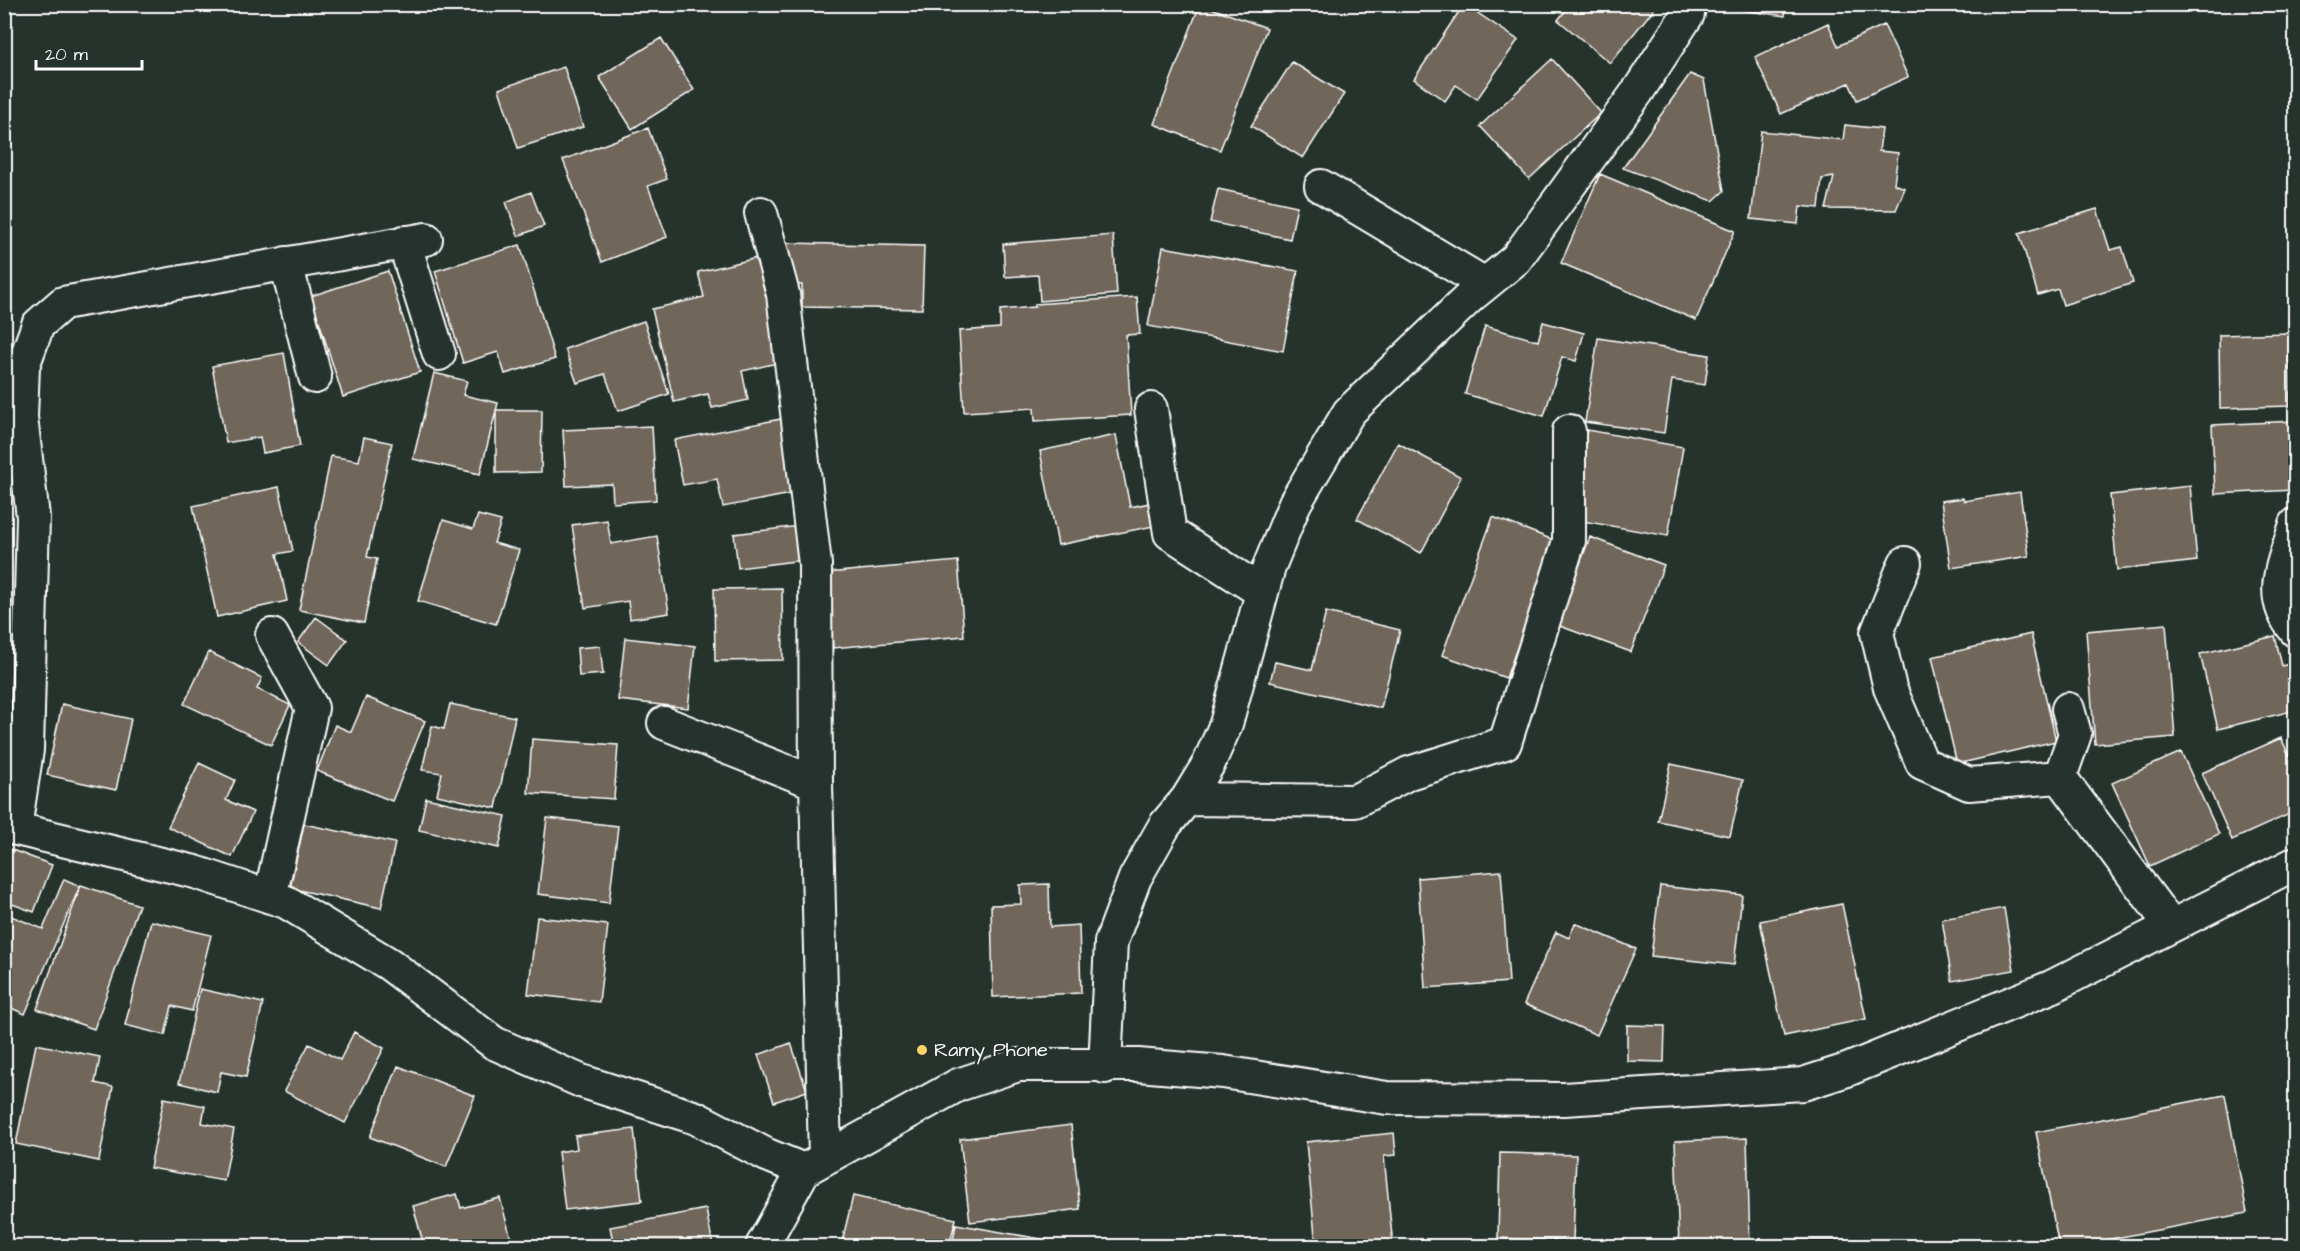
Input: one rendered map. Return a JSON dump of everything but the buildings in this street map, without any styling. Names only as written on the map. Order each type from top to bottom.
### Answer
[{"type":"street","points":[[1105,1067],[1112,942],[1135,878],[1165,825],[1187,799],[1209,763],[1226,724],[1262,592],[1295,503],[1349,412],[1485,284],[1516,259],[1618,120],[1688,14],[1689,4]]},
{"type":"street","points":[[1321,186],[1485,284]]},
{"type":"street","points":[[760,213],[783,294],[815,564],[815,1164]]},
{"type":"street","points":[[440,354],[415,240],[63,303],[38,325],[23,366],[21,406],[33,517],[27,750],[10,827],[195,873],[286,902],[389,964],[494,1043],[581,1081],[696,1118],[767,1155],[815,1164]]},
{"type":"street","points":[[286,264],[315,377]]},
{"type":"street","points":[[1151,409],[1170,533],[1262,592]]},
{"type":"street","points":[[1187,799],[1355,801],[1409,773],[1505,743],[1569,541],[1569,431]]},
{"type":"street","points":[[2295,524],[2276,591],[2284,618],[2295,631]]},
{"type":"street","points":[[1905,563],[1877,633],[1890,688],[1922,763],[1969,784],[2060,777]]},
{"type":"street","points":[[270,897],[312,708],[272,635]]},
{"type":"street","points":[[2060,777],[2075,734],[2068,709]]},
{"type":"street","points":[[664,723],[816,783]]},
{"type":"street","points":[[2060,777],[2171,926]]},
{"type":"street","points":[[762,1246],[815,1164],[958,1085],[1018,1065],[1105,1067],[1138,1065],[1223,1072],[1387,1098],[1564,1099],[1803,1084],[1847,1070],[2051,987],[2295,863]]},
{"type":"place","name":"Ramy Phone","points":[[922,1050]]}]
